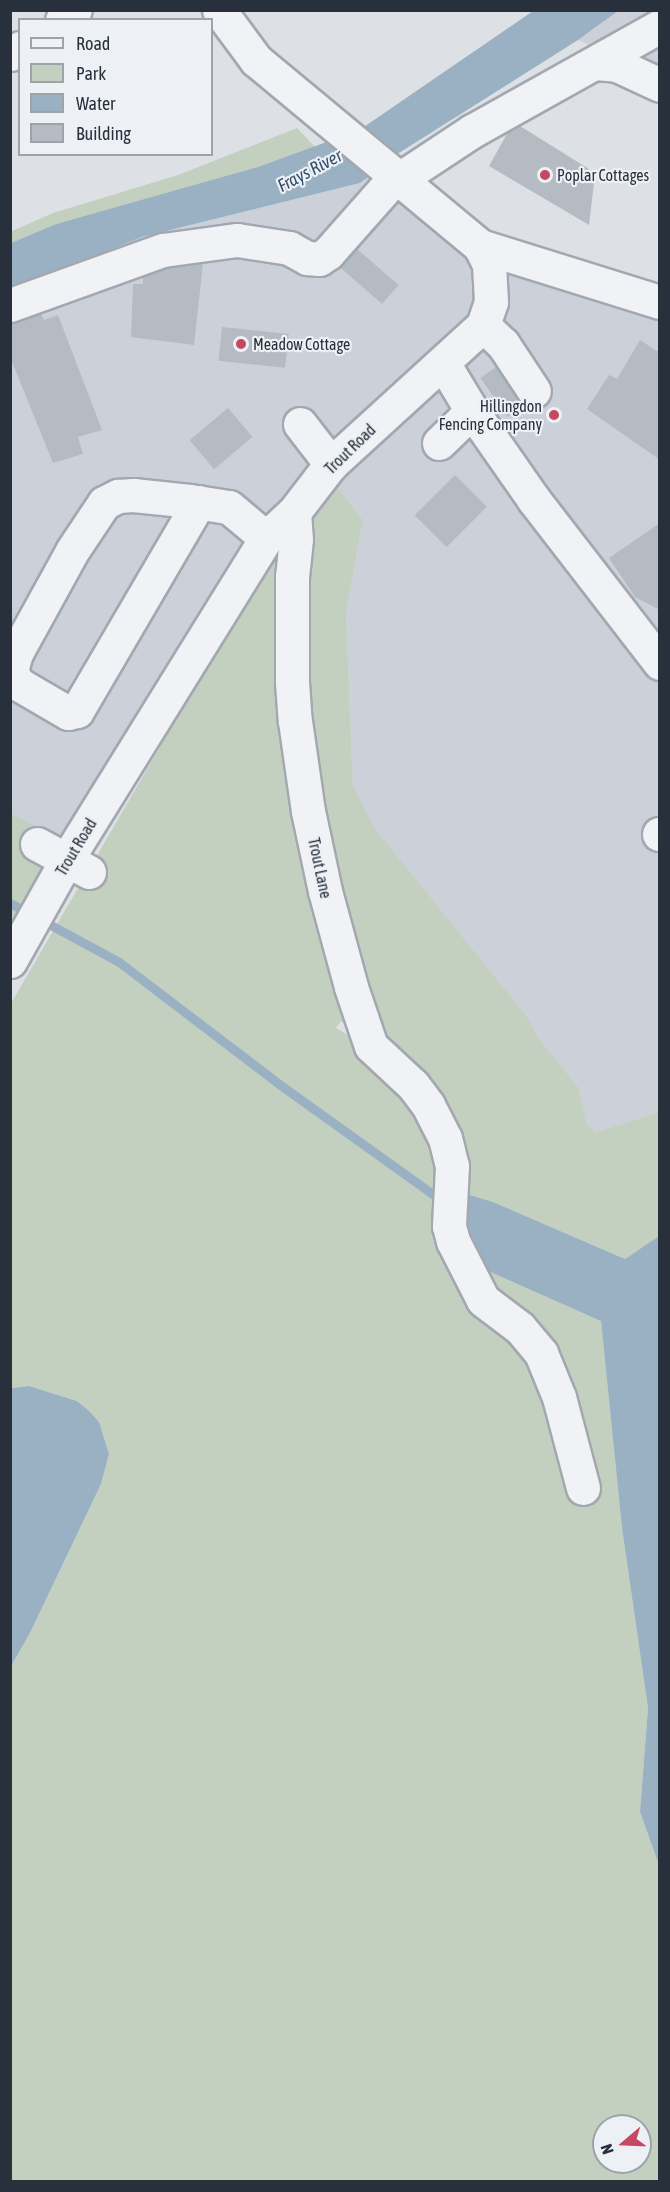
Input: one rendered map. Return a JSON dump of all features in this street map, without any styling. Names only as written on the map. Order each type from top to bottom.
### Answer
[{"type":"street","points":[[219,10],[256,60],[480,246],[487,256],[492,287],[491,302],[483,325],[503,344],[534,391]]},
{"type":"street","points":[[10,305],[163,250],[237,240],[289,248],[308,258],[319,260],[399,177],[472,131],[660,26]]},
{"type":"street","points":[[595,63],[617,65],[660,85]]},
{"type":"street","points":[[480,246],[660,302]]},
{"type":"street","name":"Trout Road","points":[[11,961],[71,869],[267,538],[294,512],[332,464],[483,325]]},
{"type":"street","points":[[443,363],[472,411],[534,500],[660,663]]},
{"type":"street","points":[[439,443],[472,411]]},
{"type":"street","points":[[300,424],[332,464]]},
{"type":"street","points":[[199,502],[77,711],[68,713],[20,685],[13,677],[12,667],[16,653],[72,551],[104,503],[118,496],[133,495],[199,502],[229,507],[267,538]]},
{"type":"street","name":"Trout Lane","points":[[294,512],[296,539],[292,576],[292,682],[301,761],[325,891],[371,1046]]},
{"type":"street","points":[[37,844],[71,869]]},
{"type":"street","points":[[339,1024],[371,1046],[413,1085],[435,1117],[450,1151],[453,1191],[449,1226],[459,1255],[483,1300],[533,1341],[547,1365],[559,1397],[583,1488]]},
{"type":"shaded area","points":[[618,11],[659,11],[659,77],[578,40]]},
{"type":"shaded area","points":[[380,168],[471,255],[487,300],[310,479],[67,842],[11,813],[10,288],[142,237],[360,183]]},
{"type":"shaded area","points":[[504,239],[659,300],[659,1112],[596,1132],[587,1125],[579,1088],[540,1040],[526,1015],[374,827],[353,785],[346,613],[363,520],[330,477],[447,364]]},
{"type":"green space","points":[[297,128],[315,147],[260,167],[56,224],[11,243],[10,232],[53,213],[178,175]]},
{"type":"green space","points":[[330,477],[363,520],[346,613],[353,785],[374,827],[526,1015],[540,1040],[579,1088],[587,1125],[596,1132],[659,1112],[659,1236],[625,1259],[493,1202],[455,1193],[453,1157],[435,1114],[423,1096],[373,1045],[341,1021],[336,1028],[369,1048],[409,1086],[432,1118],[448,1154],[450,1190],[442,1188],[434,1208],[486,1270],[601,1320],[622,1528],[648,1708],[640,1812],[659,1865],[659,2181],[11,2181],[11,1666],[30,1633],[101,1484],[109,1454],[99,1422],[77,1401],[29,1386],[11,1388],[10,1005],[274,551]]},
{"type":"green space","points":[[11,813],[67,842],[11,941]]},
{"type":"water","points":[[533,11],[618,11],[578,40],[391,158],[358,131]]},
{"type":"water","name":"Frays River","points":[[343,136],[380,168],[360,183],[142,237],[11,289],[11,243],[56,224],[258,167]]},
{"type":"water","points":[[442,1187],[493,1202],[625,1259],[659,1236],[659,1865],[640,1812],[648,1708],[622,1528],[601,1321],[486,1270]]},
{"type":"water","points":[[29,1386],[77,1401],[89,1411],[99,1422],[109,1454],[101,1484],[30,1633],[11,1666],[11,1388]]},
{"type":"building","name":"Poplar Cottages","points":[[520,126],[589,169],[584,180],[594,183],[589,225],[489,166],[508,132]]},
{"type":"building","points":[[357,249],[399,285],[382,304],[341,268]]},
{"type":"building","points":[[203,263],[194,345],[131,337],[133,284],[143,284],[143,277],[167,268]]},
{"type":"building","points":[[41,314],[44,320],[58,315],[102,430],[78,437],[83,454],[53,463],[10,357],[10,323]]},
{"type":"building","name":"Meadow Cottage","points":[[222,327],[289,334],[285,368],[218,361]]},
{"type":"building","points":[[640,340],[660,353],[660,460],[587,409],[609,375],[617,379]]},
{"type":"building","points":[[496,367],[523,406],[507,416],[480,378]]},
{"type":"building","points":[[228,408],[252,437],[214,469],[190,440]]},
{"type":"building","points":[[455,475],[487,507],[447,547],[415,515]]},
{"type":"building","points":[[660,523],[660,610],[635,597],[609,558]]},
{"type":"waterway","points":[[10,903],[119,962],[279,1084],[438,1198]]},
{"type":"place","name":"Poplar Cottages","points":[[545,175]]},
{"type":"place","name":"Meadow Cottage","points":[[241,344]]},
{"type":"place","name":"Hillingdon Fencing Company","points":[[554,415]]}]
